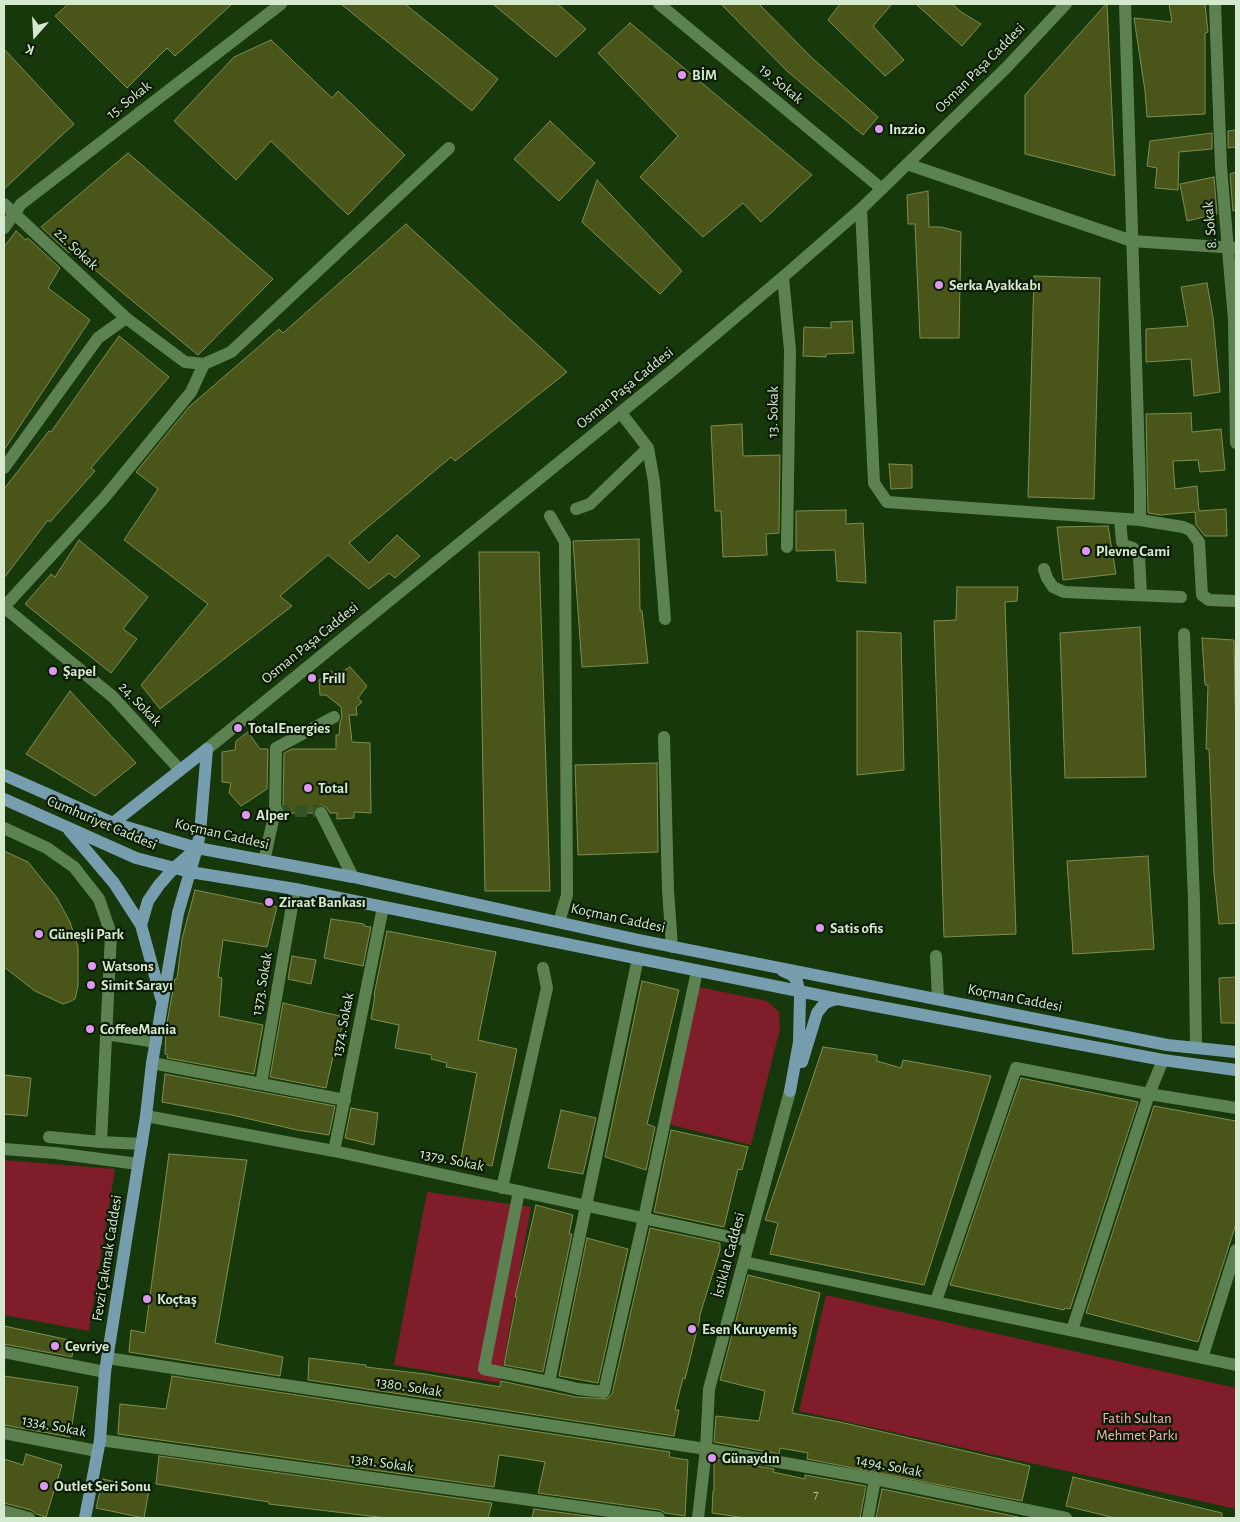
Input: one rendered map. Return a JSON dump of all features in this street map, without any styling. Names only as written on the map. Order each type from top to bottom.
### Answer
[{"type":"main road","name":"Osman Paşa Caddesi","points":[[113,823],[207,749]]},
{"type":"main road","name":"Fevzi Çakmak Caddesi","points":[[87,1518],[99,1446],[107,1358],[142,1144],[162,1002],[178,913],[198,848],[207,749]]},
{"type":"main road","name":"Koçman Caddesi","points":[[4,775],[113,823],[198,848],[353,877],[672,947],[1167,1044],[1236,1052]]},
{"type":"main road","name":"Cumhuriyet Caddesi","points":[[4,799],[136,858],[190,872]]},
{"type":"main road","points":[[66,827],[114,883],[141,925],[162,1002]]},
{"type":"main road","points":[[141,925],[148,901],[159,885],[174,868],[198,848]]},
{"type":"main road","points":[[190,872],[296,889],[383,906],[800,992],[1163,1060],[1236,1070]]},
{"type":"main road","points":[[771,966],[792,975],[797,981],[800,992],[800,1042],[790,1091]]},
{"type":"main road","points":[[790,1091],[802,1063],[817,1013],[830,1000],[838,999]]},
{"type":"street","name":"15. Sokak","points":[[4,228],[21,204],[281,4]]},
{"type":"street","name":"19. Sokak","points":[[660,4],[882,189]]},
{"type":"street","name":"Osman Paşa Caddesi","points":[[207,749],[621,413],[783,277],[882,189],[1006,68],[1066,4]]},
{"type":"street","points":[[1125,4],[1140,520]]},
{"type":"street","name":"8. Sokak","points":[[1216,4],[1221,167],[1232,248],[1236,443]]},
{"type":"street","points":[[4,607],[117,482],[191,392],[204,364],[231,352],[449,148]]},
{"type":"street","points":[[907,164],[1132,241],[1232,248]]},
{"type":"street","name":"22. Sokak","points":[[4,204],[126,318],[185,362],[204,364]]},
{"type":"street","points":[[861,209],[874,483],[887,502],[1140,520],[1182,527],[1190,530],[1199,542],[1202,595],[1209,600],[1236,601]]},
{"type":"street","name":"13. Sokak","points":[[783,277],[790,350],[788,547]]},
{"type":"street","points":[[4,468],[98,338],[126,318]]},
{"type":"street","points":[[621,413],[648,448],[654,482],[665,619]]},
{"type":"street","points":[[576,509],[590,504],[648,448]]},
{"type":"street","points":[[550,516],[564,542],[567,894],[558,922]]},
{"type":"street","points":[[1120,519],[1122,542],[1126,546],[1137,550],[1139,555],[1141,595]]},
{"type":"street","points":[[1044,569],[1053,587],[1064,592],[1181,598]]},
{"type":"street","name":"24. Sokak","points":[[4,607],[113,696],[180,770]]},
{"type":"street","points":[[1184,634],[1194,902],[1196,1048]]},
{"type":"street","points":[[264,861],[276,811],[276,748],[334,716]]},
{"type":"street","points":[[664,737],[668,890],[672,947]]},
{"type":"street","points":[[321,813],[353,877]]},
{"type":"street","points":[[4,828],[47,848],[74,866],[99,899],[111,934],[100,1142]]},
{"type":"street","name":"1373. Sokak","points":[[261,1084],[296,889]]},
{"type":"street","name":"1374. Sokak","points":[[334,1151],[383,906]]},
{"type":"street","points":[[936,956],[938,999]]},
{"type":"street","points":[[549,1382],[638,958]]},
{"type":"street","points":[[502,1188],[547,988],[543,968]]},
{"type":"street","points":[[519,1191],[484,1369],[578,1389],[604,1392],[644,1218],[697,971]]},
{"type":"street","points":[[106,1034],[156,1042]]},
{"type":"street","points":[[1072,1330],[1149,1094],[1163,1060]]},
{"type":"street","points":[[152,1063],[345,1100]]},
{"type":"street","points":[[936,1301],[1016,1068],[1149,1094],[1236,1108]]},
{"type":"street","name":"İstiklal Caddesi","points":[[698,1518],[706,1449],[709,1389],[790,1091]]},
{"type":"street","name":"1379. Sokak","points":[[146,1116],[334,1151],[749,1241]]},
{"type":"street","points":[[49,1137],[142,1144]]},
{"type":"street","points":[[4,1149],[55,1153],[138,1164]]},
{"type":"street","points":[[1202,1358],[1236,1250]]},
{"type":"street","points":[[744,1262],[1236,1365]]},
{"type":"street","points":[[4,1352],[105,1372]]},
{"type":"street","name":"1380. Sokak","points":[[107,1358],[706,1449]]},
{"type":"street","name":"1334. Sokak","points":[[4,1433],[99,1446]]},
{"type":"street","name":"1381. Sokak","points":[[99,1446],[659,1518]]},
{"type":"street","name":"1494. Sokak","points":[[706,1449],[875,1479],[1066,1518]]},
{"type":"street","points":[[868,1518],[875,1479]]},
{"type":"street","points":[[4,1511],[28,1518]]},
{"type":"green space","points":[[699,987],[767,1001],[779,1012],[780,1028],[751,1145],[668,1124]]},
{"type":"green space","points":[[4,1160],[115,1169],[89,1331],[4,1315]]},
{"type":"green space","points":[[427,1192],[531,1207],[500,1383],[394,1365]]},
{"type":"green space","name":"Fatih Sultan Mehmet Parkı","points":[[826,1295],[1236,1388],[1236,1509],[799,1411]]},
{"type":"building","points":[[68,4],[232,4],[175,56],[167,48],[127,88],[55,16]]},
{"type":"building","points":[[341,4],[405,4],[498,79],[472,111]]},
{"type":"building","points":[[493,4],[558,4],[586,29],[556,57]]},
{"type":"building","points":[[721,4],[759,4],[811,57],[878,117],[863,135],[787,71]]},
{"type":"building","points":[[840,4],[892,4],[873,26],[904,60],[885,76],[828,20]]},
{"type":"building","points":[[916,4],[952,4],[981,24],[962,46]]},
{"type":"building","points":[[1106,4],[1115,176],[1025,154],[1025,95]]},
{"type":"building","points":[[1169,4],[1205,4],[1208,32],[1205,33],[1205,114],[1147,117],[1134,18],[1172,22]]},
{"type":"building","points":[[630,23],[812,175],[761,222],[743,203],[703,237],[640,177],[678,136],[598,53]]},
{"type":"building","points":[[271,40],[332,98],[338,91],[405,155],[348,215],[271,141],[236,180],[174,121],[234,57]]},
{"type":"building","points":[[4,49],[74,124],[4,189]]},
{"type":"building","points":[[550,121],[595,163],[559,201],[514,159]]},
{"type":"building","points":[[1236,130],[1236,147],[1228,148],[1228,131]]},
{"type":"building","points":[[1212,133],[1212,149],[1179,152],[1178,190],[1155,188],[1157,168],[1147,166],[1150,141]]},
{"type":"building","points":[[128,153],[273,279],[198,355],[71,250],[69,253],[41,227]]},
{"type":"building","points":[[1236,172],[1236,210],[1233,211],[1230,174]]},
{"type":"building","points":[[1214,177],[1217,214],[1187,221],[1180,184]]},
{"type":"building","points":[[597,180],[682,271],[660,294],[582,222]]},
{"type":"building","name":"Serka Ayakkabı","points":[[928,191],[929,227],[941,227],[961,232],[959,338],[920,338],[915,224],[908,224],[907,195]]},
{"type":"building","points":[[406,224],[567,372],[455,461],[451,457],[349,543],[369,563],[397,535],[420,556],[395,578],[389,573],[369,589],[328,555],[280,596],[292,606],[160,709],[141,685],[208,604],[124,540],[158,489],[136,472],[189,407],[279,329],[283,333]]},
{"type":"building","points":[[16,231],[26,240],[28,238],[60,268],[48,288],[90,320],[4,450],[4,247]]},
{"type":"building","points":[[1034,276],[1100,278],[1094,499],[1028,497]]},
{"type":"building","points":[[1207,283],[1213,317],[1220,392],[1194,396],[1191,359],[1146,362],[1146,329],[1188,326],[1181,287]]},
{"type":"building","points":[[852,321],[854,353],[826,354],[826,357],[803,356],[804,327],[831,328],[831,322]]},
{"type":"building","points":[[119,336],[169,377],[91,468],[95,471],[50,522],[48,520],[4,578],[4,489],[49,431],[51,432]]},
{"type":"building","points":[[1191,413],[1192,432],[1221,429],[1225,470],[1200,472],[1198,460],[1173,461],[1175,489],[1197,486],[1199,511],[1226,509],[1227,536],[1205,536],[1196,525],[1195,512],[1161,515],[1148,513],[1146,414]]},
{"type":"building","points":[[742,424],[743,456],[780,455],[779,533],[766,534],[767,555],[723,557],[721,511],[715,511],[711,426]]},
{"type":"building","points":[[889,464],[912,465],[912,488],[891,489]]},
{"type":"building","points":[[846,510],[846,524],[863,523],[866,583],[837,581],[835,550],[796,551],[796,511]]},
{"type":"building","name":"Plevne Cami","points":[[1108,526],[1116,574],[1063,580],[1057,527]]},
{"type":"building","points":[[639,539],[640,610],[642,611],[648,663],[582,667],[573,541]]},
{"type":"building","points":[[79,540],[148,597],[123,629],[137,639],[111,673],[25,604],[51,574],[55,577]]},
{"type":"building","points":[[479,552],[539,552],[550,891],[485,891]]},
{"type":"building","points":[[957,587],[1018,587],[1017,601],[1005,602],[1016,934],[944,937],[934,621],[956,620]]},
{"type":"building","points":[[1140,627],[1146,777],[1065,778],[1060,633]]},
{"type":"building","points":[[857,631],[901,633],[904,770],[857,775]]},
{"type":"building","points":[[1202,638],[1234,640],[1236,923],[1219,924],[1214,874],[1209,749],[1206,749],[1208,685],[1205,685]]},
{"type":"building","points":[[350,667],[367,686],[358,698],[362,702],[356,707],[357,715],[349,715],[352,742],[370,743],[371,813],[354,812],[354,818],[337,819],[337,813],[330,813],[326,807],[321,805],[315,808],[313,813],[285,813],[283,806],[284,753],[292,749],[336,749],[336,735],[339,735],[342,718],[341,707],[326,695],[320,695],[319,680],[331,671],[336,675]]},
{"type":"building","points":[[70,691],[136,763],[95,796],[26,754]]},
{"type":"building","points":[[248,732],[260,749],[268,749],[267,789],[241,806],[229,793],[231,783],[222,782],[222,752],[235,750],[236,741]]},
{"type":"building","points":[[657,763],[658,852],[578,855],[575,765]]},
{"type":"building","name":"Güneşli Park","points":[[4,851],[28,862],[57,898],[70,922],[78,947],[78,986],[75,999],[69,1002],[63,1004],[35,991],[4,967]]},
{"type":"building","points":[[1148,856],[1154,949],[1073,954],[1067,861]]},
{"type":"building","points":[[195,890],[277,907],[267,947],[223,940],[218,977],[222,978],[219,1016],[263,1025],[254,1074],[167,1058],[168,1055],[165,1054],[166,1028],[175,979],[177,979],[182,939]]},
{"type":"building","points":[[331,919],[364,924],[364,926],[371,927],[363,966],[324,958]]},
{"type":"building","points":[[387,931],[496,952],[478,1040],[517,1049],[492,1166],[461,1158],[477,1073],[446,1067],[447,1063],[431,1059],[432,1055],[395,1048],[399,1025],[371,1019]]},
{"type":"building","points":[[292,956],[316,960],[311,984],[288,979]]},
{"type":"building","points":[[1236,977],[1236,1023],[1221,1023],[1219,978]]},
{"type":"building","points":[[642,981],[679,990],[647,1124],[655,1127],[646,1170],[605,1157]]},
{"type":"building","points":[[283,1003],[344,1017],[326,1088],[270,1077]]},
{"type":"building","points":[[823,1047],[877,1055],[877,1061],[901,1068],[903,1060],[991,1076],[924,1285],[770,1254],[778,1223],[765,1220]]},
{"type":"building","points":[[165,1074],[335,1106],[329,1135],[162,1102]]},
{"type":"building","points":[[4,1075],[31,1078],[27,1116],[4,1114]]},
{"type":"building","points":[[1021,1078],[1138,1102],[1070,1309],[1065,1308],[1064,1310],[950,1285]]},
{"type":"building","points":[[1154,1106],[1236,1121],[1236,1224],[1198,1342],[1086,1313]]},
{"type":"building","points":[[351,1108],[378,1113],[374,1145],[345,1138]]},
{"type":"building","points":[[561,1110],[596,1118],[583,1174],[548,1168]]},
{"type":"building","points":[[671,1130],[748,1147],[742,1170],[738,1169],[724,1227],[654,1212]]},
{"type":"building","points":[[169,1154],[247,1160],[215,1343],[283,1357],[280,1376],[129,1352],[131,1330],[145,1333]]},
{"type":"building","points":[[536,1205],[573,1215],[569,1234],[572,1234],[543,1372],[504,1365],[517,1297],[515,1297]]},
{"type":"building","points":[[650,1228],[720,1243],[720,1250],[699,1318],[685,1379],[683,1378],[675,1410],[679,1410],[674,1436],[308,1380],[309,1358],[366,1365],[366,1367],[425,1374],[500,1387],[501,1381],[576,1397],[607,1399],[612,1394]]},
{"type":"building","points":[[587,1238],[628,1249],[598,1383],[559,1376]]},
{"type":"building","points":[[748,1275],[820,1293],[792,1413],[840,1422],[1030,1466],[1022,1501],[807,1459],[808,1453],[780,1448],[779,1454],[714,1442],[716,1416],[759,1421],[765,1391],[720,1380]]},
{"type":"building","points":[[4,1326],[74,1341],[72,1357],[4,1344]]},
{"type":"building","points":[[4,1376],[78,1387],[70,1437],[4,1425]]},
{"type":"building","points":[[172,1376],[670,1452],[669,1457],[688,1460],[685,1516],[665,1513],[660,1510],[538,1493],[545,1462],[521,1458],[499,1455],[494,1487],[118,1434],[120,1404],[166,1409]]},
{"type":"building","points":[[26,1454],[62,1465],[46,1517],[36,1514],[31,1510],[4,1503],[4,1459],[23,1465]]},
{"type":"building","points":[[159,1456],[492,1503],[488,1518],[387,1518],[269,1504],[269,1502],[156,1484]]},
{"type":"building","points":[[714,1459],[774,1469],[773,1472],[805,1479],[805,1475],[866,1486],[860,1518],[746,1518],[712,1513]]},
{"type":"building","points":[[1073,1477],[1222,1513],[1222,1518],[1115,1518],[1066,1506]]},
{"type":"building","points":[[103,1479],[149,1490],[144,1518],[96,1508]]},
{"type":"building","points":[[882,1489],[1018,1517],[1018,1518],[876,1518]]},
{"type":"building","points":[[534,1509],[602,1518],[532,1518]]},
{"type":"tunnel","points":[[277,811],[320,811],[321,813]]},
{"type":"place","name":"BİM","points":[[682,75]]},
{"type":"place","name":"Inzzio","points":[[879,129]]},
{"type":"place","name":"Serka Ayakkabı","points":[[939,285]]},
{"type":"place","name":"Plevne Cami","points":[[1086,551]]},
{"type":"place","name":"Şapel","points":[[53,671]]},
{"type":"place","name":"Frill","points":[[312,678]]},
{"type":"place","name":"TotalEnergies","points":[[238,728]]},
{"type":"place","name":"Total","points":[[308,788]]},
{"type":"place","name":"Alper","points":[[246,815]]},
{"type":"place","name":"Ziraat Bankası","points":[[269,902]]},
{"type":"place","name":"Satis ofis","points":[[820,928]]},
{"type":"place","name":"Güneşli Park","points":[[39,934]]},
{"type":"place","name":"Watsons","points":[[92,966]]},
{"type":"place","name":"Simit Sarayı","points":[[91,985]]},
{"type":"place","name":"CoffeeMania","points":[[90,1029]]},
{"type":"place","name":"Koçtaş","points":[[147,1299]]},
{"type":"place","name":"Esen Kuruyemiş","points":[[692,1329]]},
{"type":"place","name":"Cevriye","points":[[55,1346]]},
{"type":"place","name":"Günaydın","points":[[712,1458]]},
{"type":"place","name":"Outlet Seri Sonu","points":[[44,1486]]}]
